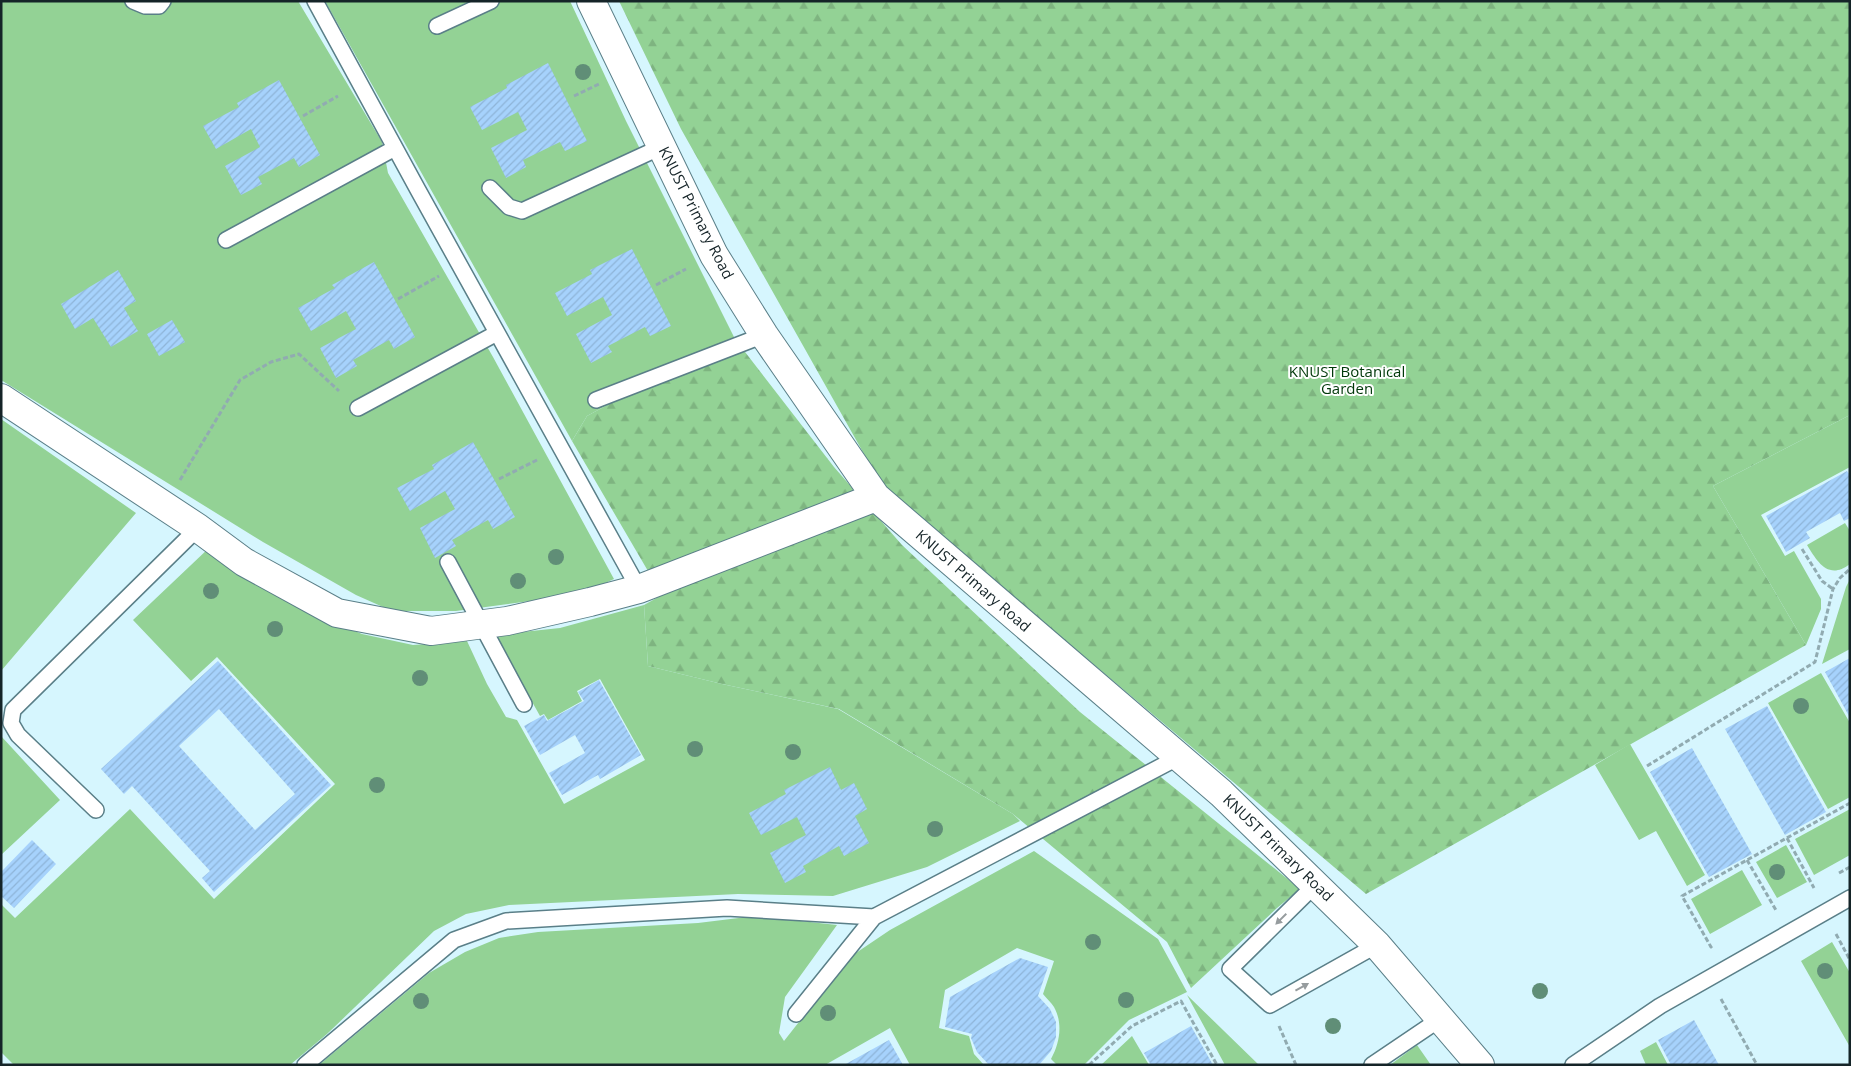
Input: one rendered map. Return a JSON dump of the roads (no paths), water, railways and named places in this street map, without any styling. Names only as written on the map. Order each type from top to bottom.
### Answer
[{"type":"street","name":"KNUST Primary Road","points":[[591,1],[711,248],[764,335],[876,497],[1221,793],[1377,945],[1480,1065]]},
{"type":"street","points":[[1,398],[198,528],[244,562],[338,613],[431,631],[507,621],[640,589],[876,497]]},
{"type":"lane","points":[[133,1],[145,6],[159,6],[163,1]]},
{"type":"lane","points":[[315,1],[497,334],[640,589]]},
{"type":"lane","points":[[437,26],[492,1]]},
{"type":"lane","points":[[490,188],[509,207],[522,211],[661,146]]},
{"type":"lane","points":[[226,240],[396,148]]},
{"type":"lane","points":[[358,408],[497,334]]},
{"type":"lane","points":[[596,400],[764,335]]},
{"type":"lane","points":[[96,810],[18,735],[11,723],[13,710],[198,528]]},
{"type":"lane","points":[[448,562],[524,704]]},
{"type":"lane","points":[[796,1014],[874,917],[1179,757]]},
{"type":"lane","points":[[1315,885],[1230,969],[1270,1005],[1377,945]]},
{"type":"lane","points":[[1580,1063],[1660,1006],[1850,898]]},
{"type":"lane","points":[[305,1065],[454,940],[506,921],[727,908],[874,917]]},
{"type":"lane","points":[[1372,1065],[1440,1019]]},
{"type":"park label","name":"KNUST Botanical Garden","points":[[1347,380]]}]
